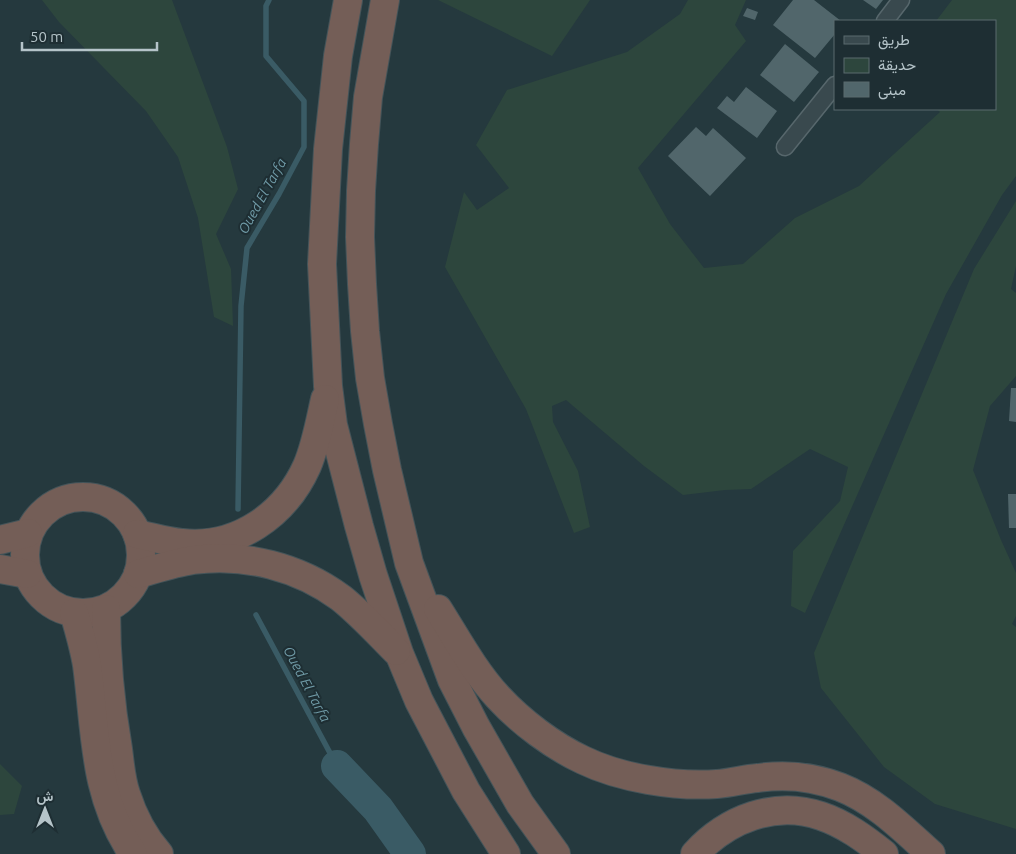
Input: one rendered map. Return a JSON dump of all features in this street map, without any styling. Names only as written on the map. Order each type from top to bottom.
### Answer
[{"type":"highway","points":[[348,0],[338,56],[328,149],[322,264],[328,386],[333,425],[358,526],[399,654],[419,701],[466,791],[506,854]]},
{"type":"highway","points":[[385,0],[370,88],[364,144],[360,219],[365,331],[370,378],[378,424],[409,563],[452,680],[476,727],[520,804],[556,854]]},
{"type":"highway","points":[[137,534],[182,544],[200,544],[224,540],[246,532],[266,520],[283,504],[297,485],[308,464],[328,386]]},
{"type":"highway","points":[[83,497],[110,504],[121,511],[130,521],[137,534],[140,541],[141,558],[138,574],[131,588],[106,609],[90,613],[74,613],[58,608],[45,600],[34,588],[27,574],[24,549],[28,533],[35,521],[45,511],[56,503],[69,498],[83,497]]},
{"type":"highway","points":[[0,540],[28,533]]},
{"type":"highway","points":[[138,574],[192,560],[218,558],[245,559],[271,564],[319,584],[341,599],[399,654]]},
{"type":"highway","points":[[409,563],[471,662],[498,697],[530,726],[578,758],[628,775],[672,783],[716,784],[772,776],[806,778],[823,782],[869,801],[931,854]]},
{"type":"highway","points":[[0,569],[27,574]]},
{"type":"highway","points":[[106,609],[108,675],[125,793],[142,831],[159,854]]},
{"type":"highway","points":[[74,613],[86,663],[102,784],[120,831],[133,854]]},
{"type":"highway","points":[[695,854],[710,839],[738,821],[762,813],[788,810],[821,816],[836,822],[861,836],[884,854]]},
{"type":"street","points":[[886,20],[901,0]]},
{"type":"street","points":[[786,147],[834,86]]},
{"type":"green space","points":[[42,0],[172,0],[227,147],[238,189],[216,234],[231,269],[233,326],[214,317],[198,218],[178,157],[146,111],[59,22]]},
{"type":"green space","points":[[438,0],[590,0],[552,56]]},
{"type":"green space","points":[[688,0],[746,0],[735,25],[746,41],[638,168],[670,224],[704,268],[743,264],[795,218],[859,186],[940,112],[938,110],[996,110],[996,20],[937,20],[952,0],[1016,0],[1016,176],[1002,195],[946,294],[805,613],[791,606],[793,551],[840,501],[848,467],[810,449],[751,489],[683,495],[644,466],[566,400],[552,406],[553,422],[578,471],[590,527],[574,533],[526,409],[445,267],[464,192],[477,210],[509,188],[476,145],[507,90],[627,52],[680,14]]},
{"type":"green space","points":[[1016,201],[1016,266],[1011,289],[1016,293],[1016,376],[990,406],[973,470],[1016,573],[1016,616],[1012,624],[1016,627],[1016,829],[935,804],[884,767],[821,688],[814,653],[974,269]]},
{"type":"green space","points":[[0,764],[22,786],[14,814],[0,815]]},
{"type":"building","points":[[793,0],[814,0],[840,20],[834,20],[834,35],[815,58],[773,25]]},
{"type":"building","points":[[863,0],[883,0],[876,9]]},
{"type":"building","points":[[747,8],[758,12],[755,20],[743,16]]},
{"type":"building","points":[[785,44],[819,72],[794,102],[760,75]]},
{"type":"building","points":[[746,87],[777,111],[757,138],[717,108],[727,96],[734,102]]},
{"type":"building","points":[[696,127],[706,136],[713,128],[746,158],[710,196],[668,156]]},
{"type":"building","points":[[1011,388],[1016,388],[1016,422],[1009,421]]},
{"type":"building","points":[[1008,494],[1016,494],[1016,528],[1009,528]]},
{"type":"waterway","name":"Oued El Tarfa","points":[[238,509],[241,306],[247,248],[304,147],[304,101],[266,56],[266,6],[269,0]]},
{"type":"waterway","name":"Oued El Tarfa","points":[[256,615],[337,766]]},
{"type":"waterway","points":[[337,766],[378,809],[410,854]]}]
